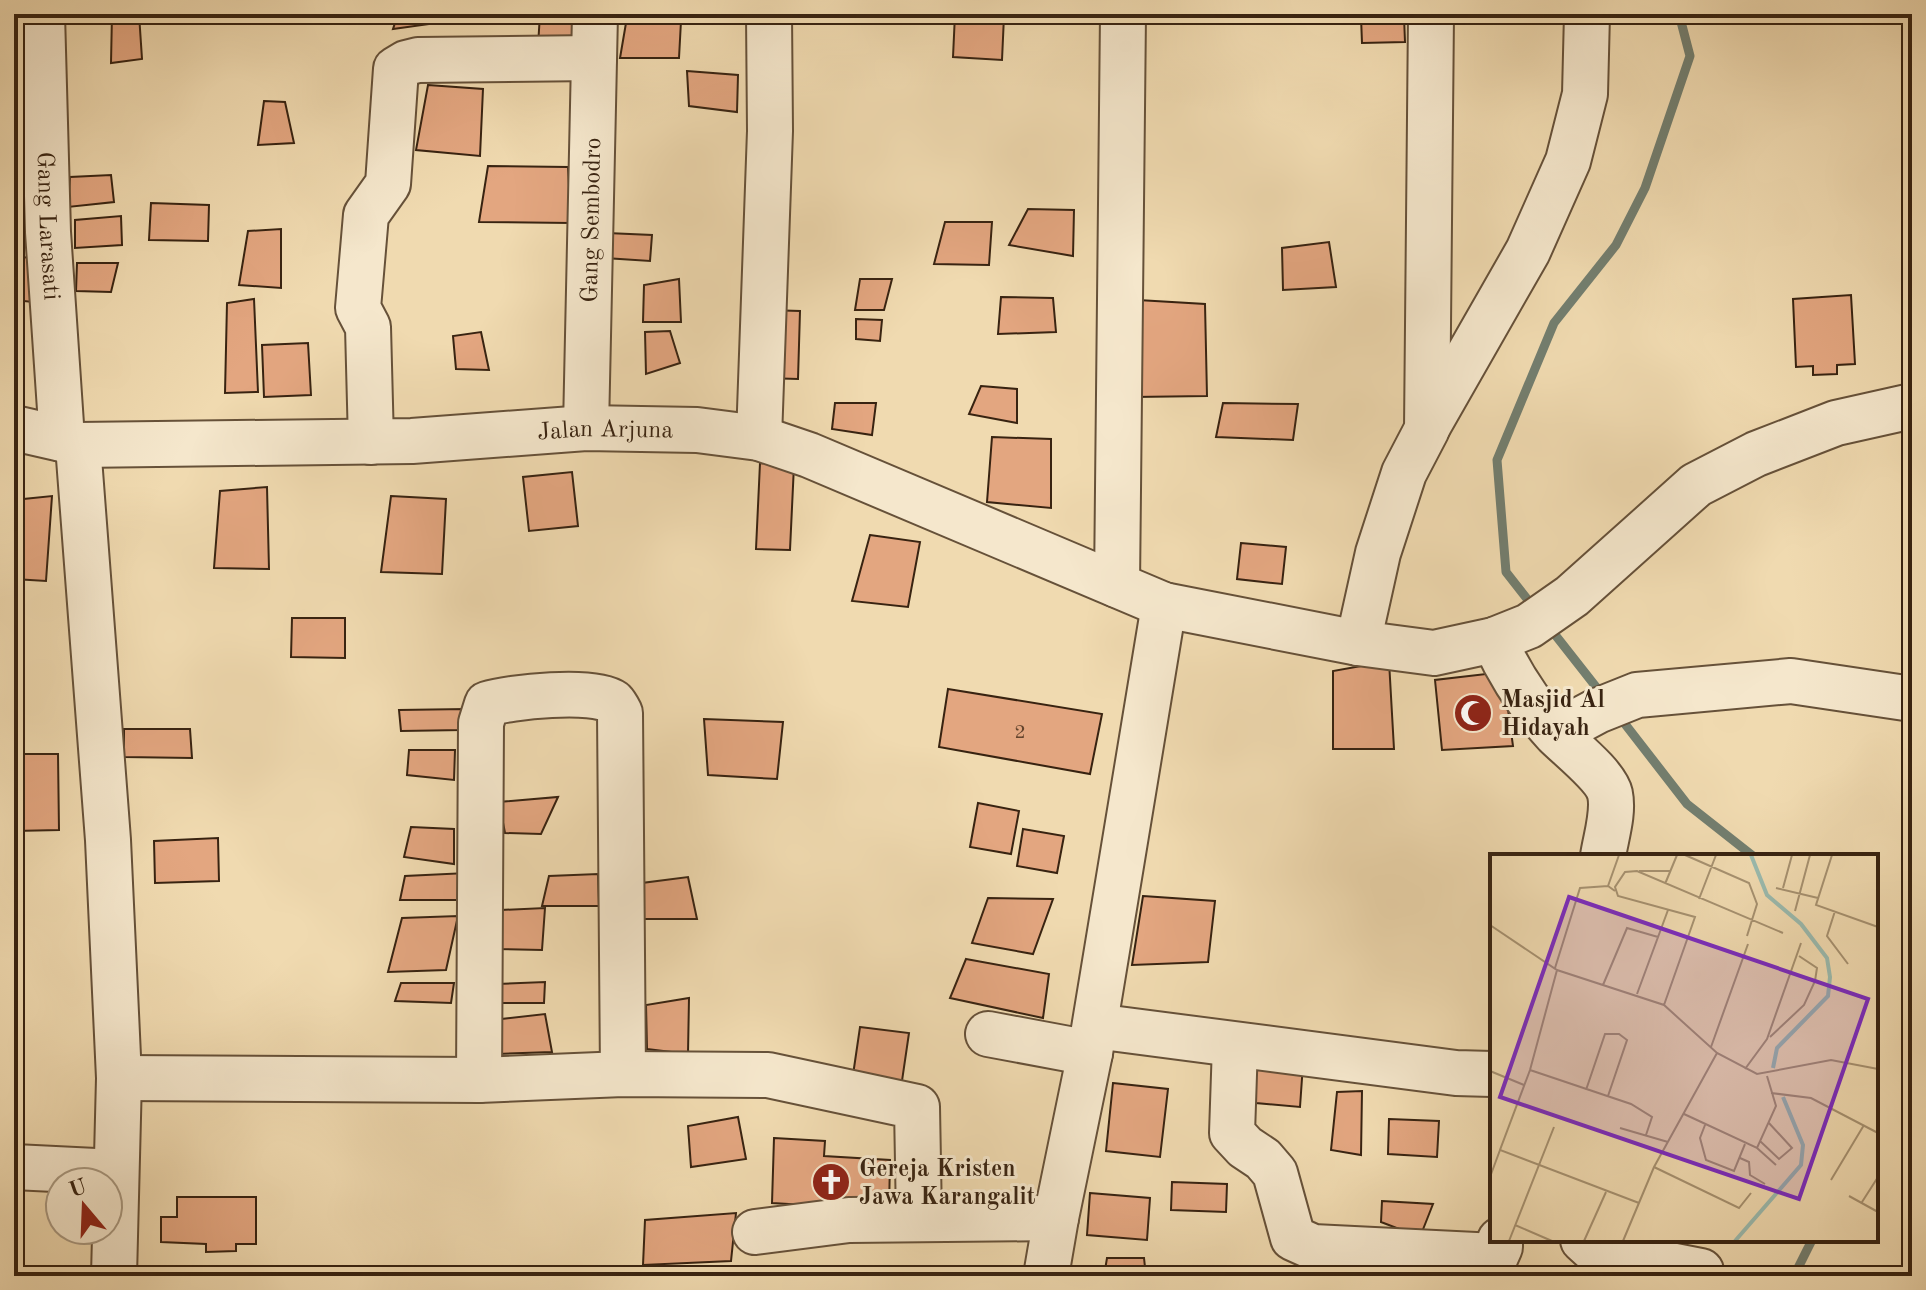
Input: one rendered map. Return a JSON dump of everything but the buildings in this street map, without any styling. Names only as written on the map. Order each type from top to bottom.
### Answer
[{"type":"street","name":"Gang Larasati","points":[[42,14],[48,232],[108,840],[119,1078],[116,1166]]},
{"type":"street","name":"Gang Sembodro","points":[[586,428],[595,14]]},
{"type":"street","points":[[759,438],[770,131],[769,14]]},
{"type":"street","points":[[1117,585],[1123,14]]},
{"type":"street","points":[[1427,429],[1431,14]]},
{"type":"street","points":[[1358,643],[1378,553],[1404,473],[1528,251],[1568,161],[1585,94],[1587,14]]},
{"type":"street","points":[[371,442],[368,327],[358,308],[366,215],[388,184],[396,69],[418,60],[594,58]]},
{"type":"street","points":[[1603,854],[1610,793],[1604,780],[1532,705],[1511,633],[1572,596],[1696,485],[1756,454],[1836,423],[1912,406]]},
{"type":"street","name":"Jalan Arjuna","points":[[14,428],[70,442],[412,441],[586,428],[697,430],[759,438],[809,455],[1164,605],[1358,643],[1434,653],[1511,633]]},
{"type":"street","points":[[1046,1276],[1092,1040],[1164,605]]},
{"type":"street","points":[[1556,733],[1597,711],[1637,695],[1791,681],[1912,699]]},
{"type":"street","points":[[479,1080],[481,723],[487,704],[538,696],[602,698],[614,703],[620,713],[623,1074]]},
{"type":"street","points":[[988,1034],[1235,1045],[1456,1073],[1490,1074]]},
{"type":"street","points":[[1235,1045],[1232,1133],[1275,1173],[1293,1238],[1313,1247],[1496,1256],[1500,1242]]},
{"type":"street","points":[[119,1078],[479,1080],[623,1074],[768,1075],[917,1107],[919,1219]]},
{"type":"street","points":[[14,1167],[44,1168]]},
{"type":"street","points":[[755,1232],[849,1220],[1056,1218]]},
{"type":"street","points":[[1585,1242],[1594,1250],[1701,1271]]},
{"type":"street","name":"Gang Larasati","points":[[114,1276],[115,1246]]},
{"type":"waterway","points":[[1535,609],[1506,572],[1497,460],[1554,323],[1616,245],[1645,188],[1690,56],[1679,14]]},
{"type":"waterway","points":[[1549,627],[1604,697]]},
{"type":"waterway","points":[[1618,715],[1687,804],[1750,854]]},
{"type":"waterway","points":[[1794,1276],[1811,1242]]},
{"type":"place","name":"Masjid Al Hidayah","points":[[1473,713]]},
{"type":"place","name":"Gereja Kristen Jawa Karangalit","points":[[831,1182]]}]
